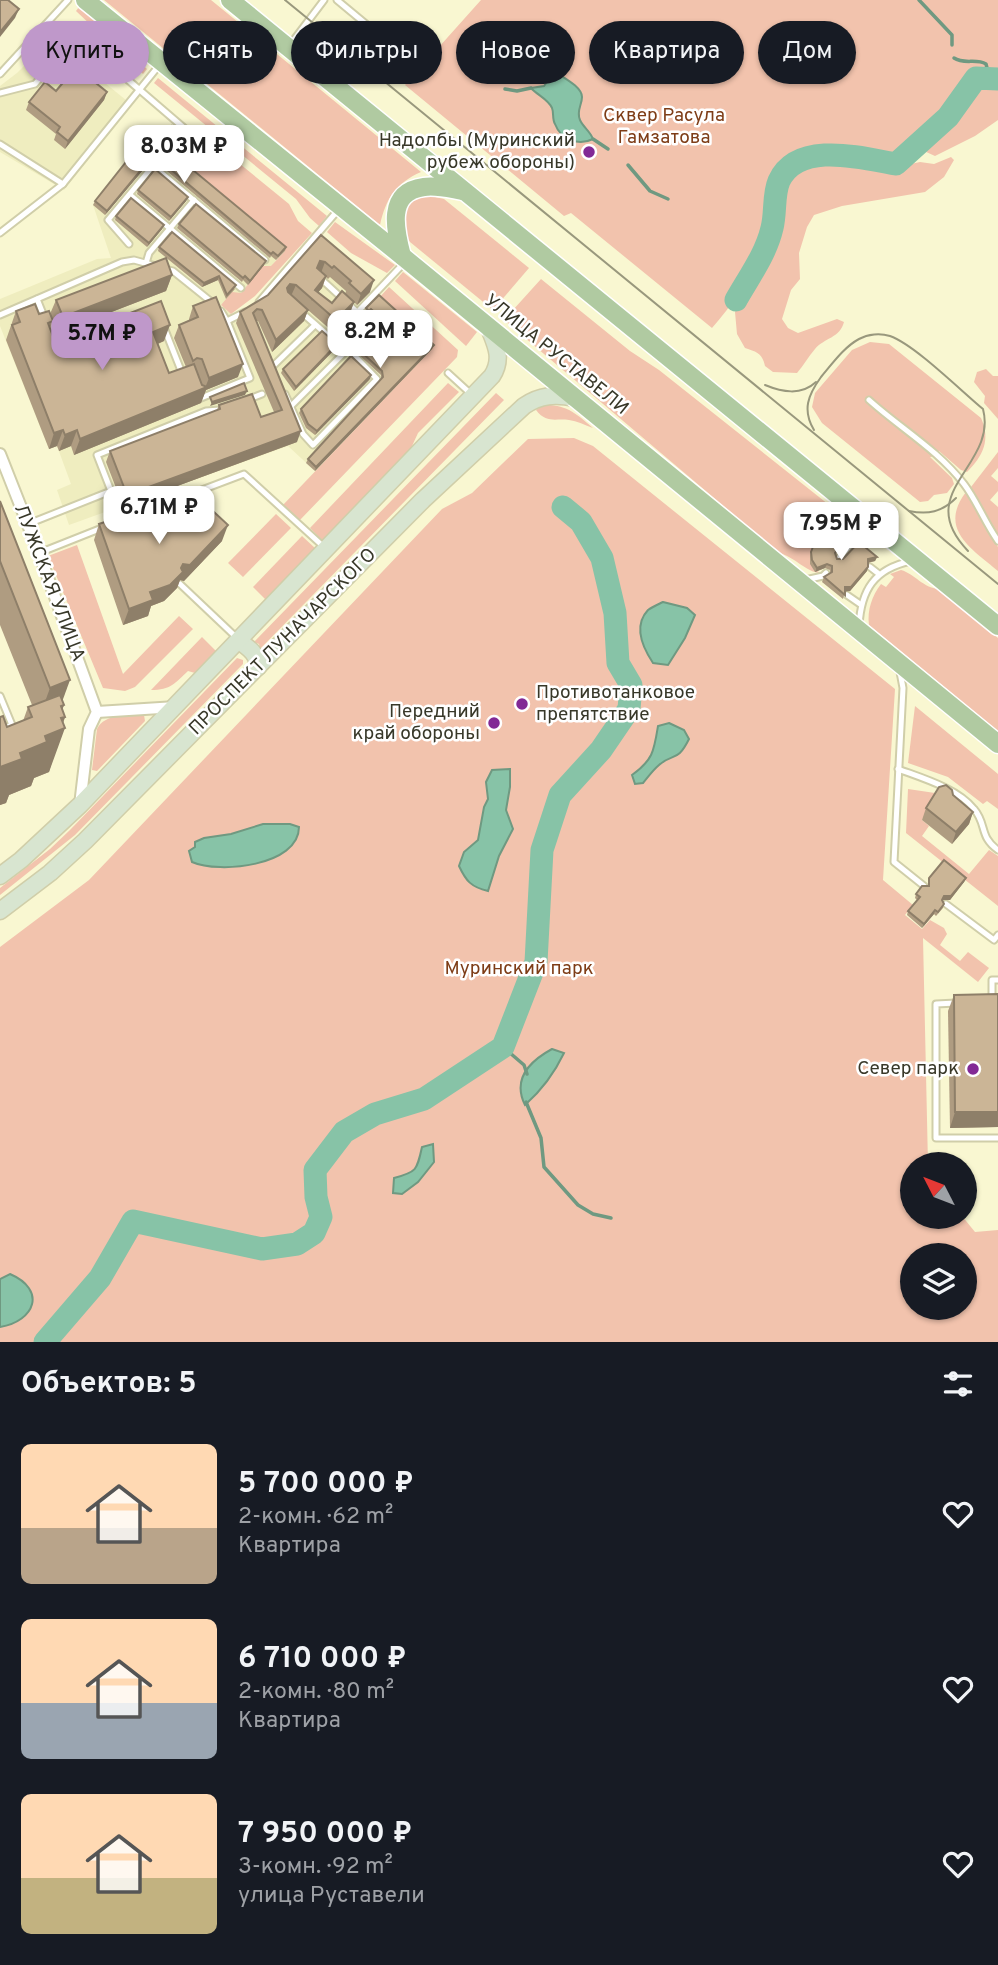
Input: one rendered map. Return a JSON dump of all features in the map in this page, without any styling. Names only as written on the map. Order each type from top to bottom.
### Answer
[{"type":"main road","name":"УЛИЦА РУСТАВЕЛИ","points":[[85,0],[405,258],[998,744]]},
{"type":"main road","points":[[230,0],[917,560],[996,620]]},
{"type":"main road","points":[[405,258],[394,224],[401,199],[422,187],[464,191]]},
{"type":"main road","name":"ПРОСПЕКТ ЛУНАЧАРСКОГО","points":[[0,876],[80,805],[492,376],[498,362],[498,352],[489,327]]},
{"type":"main road","name":"ПРОСПЕКТ ЛУНАЧАРСКОГО","points":[[0,911],[51,873],[85,841],[423,500],[524,406],[543,396],[575,398]]},
{"type":"main road","points":[[239,640],[254,652],[258,667]]},
{"type":"street","name":"ЛУЖСКАЯ УЛИЦА","points":[[0,454],[97,712]]},
{"type":"street","points":[[80,805],[89,729],[97,712],[176,707]]},
{"type":"lane","points":[[0,74],[68,0]]},
{"type":"lane","points":[[288,48],[324,0]]},
{"type":"lane","points":[[337,0],[362,21]]},
{"type":"lane","points":[[0,233],[63,184],[162,62]]},
{"type":"lane","points":[[0,93],[35,84]]},
{"type":"lane","points":[[133,84],[198,140],[218,161]]},
{"type":"lane","points":[[0,144],[63,184]]},
{"type":"lane","points":[[129,243],[108,220],[153,166],[265,260]]},
{"type":"lane","points":[[130,195],[241,288]]},
{"type":"lane","points":[[146,263],[149,253],[194,200]]},
{"type":"lane","points":[[227,321],[260,302],[341,207]]},
{"type":"lane","points":[[332,339],[405,258]]},
{"type":"lane","points":[[0,315],[122,262],[134,260],[173,271],[220,309],[250,378],[201,398],[197,387]]},
{"type":"lane","points":[[318,277],[403,354]]},
{"type":"lane","points":[[37,299],[58,349],[120,325]]},
{"type":"lane","points":[[281,386],[303,434],[313,445],[377,379],[348,349],[332,339],[298,309]]},
{"type":"lane","points":[[163,323],[182,373]]},
{"type":"lane","points":[[272,367],[316,325]]},
{"type":"lane","points":[[291,405],[348,349]]},
{"type":"lane","points":[[267,357],[276,377]]},
{"type":"lane","points":[[448,373],[473,396]]},
{"type":"lane","points":[[239,403],[262,394]]},
{"type":"lane","points":[[869,400],[894,423],[915,436],[957,475],[998,541]]},
{"type":"lane","points":[[28,524],[111,491],[97,455],[206,411],[227,407]]},
{"type":"lane","points":[[39,553],[244,474],[327,550]]},
{"type":"lane","points":[[838,559],[850,550],[857,537],[859,512]]},
{"type":"lane","points":[[859,630],[860,604],[867,589],[879,574],[896,564],[917,560]]},
{"type":"lane","points":[[870,566],[879,574]]},
{"type":"lane","points":[[799,581],[826,576]]},
{"type":"lane","points":[[180,584],[239,640]]},
{"type":"lane","points":[[847,595],[860,604]]},
{"type":"lane","points":[[898,662],[903,688],[894,862],[924,886]]},
{"type":"lane","points":[[0,696],[12,725],[0,730]]},
{"type":"lane","points":[[898,769],[944,786],[975,809],[987,842],[998,850]]},
{"type":"lane","points":[[946,904],[994,940],[998,935]]},
{"type":"lane","points":[[980,1002],[992,1001],[992,980],[998,980]]},
{"type":"lane","points":[[968,1002],[936,1004],[936,1138],[998,1138]]},
{"type":"shaded area","points":[[21,69],[21,84],[106,84],[132,105],[64,190],[0,152],[0,86]]},
{"type":"shaded area","points":[[573,84],[579,90],[582,100],[579,117],[593,139],[576,142],[566,138],[558,130],[550,105],[531,88]]},
{"type":"shaded area","points":[[148,137],[276,260],[271,267],[263,266],[241,293],[221,305],[236,323],[248,317],[317,246],[432,349],[315,471],[288,446],[69,525],[57,490],[71,484],[57,446],[49,449],[0,326],[0,299],[97,259],[111,258],[93,205]]},
{"type":"shaded area","points":[[663,602],[687,608],[695,615],[685,638],[668,665],[653,663],[643,644],[640,630],[643,616]]},
{"type":"shaded area","points":[[669,723],[684,730],[689,739],[678,754],[659,765],[643,783],[635,784],[632,775],[644,765],[651,754],[658,726]]},
{"type":"shaded area","points":[[510,769],[506,810],[513,829],[499,856],[488,891],[470,883],[459,866],[464,852],[478,840],[488,799],[486,782],[492,770]]},
{"type":"shaded area","points":[[263,824],[290,824],[299,827],[296,840],[286,851],[256,864],[220,867],[192,862],[189,851],[195,847],[195,842]]},
{"type":"shaded area","points":[[552,1049],[564,1053],[548,1081],[525,1105],[521,1087],[525,1072],[537,1059]]},
{"type":"shaded area","points":[[433,1144],[434,1162],[418,1182],[402,1194],[393,1193],[394,1178],[412,1172],[422,1147]]},
{"type":"shaded area","points":[[10,1274],[29,1288],[32,1304],[22,1318],[0,1327],[0,1279]]},
{"type":"green space","points":[[104,0],[211,0],[237,21],[163,21],[163,48],[149,37],[149,21],[130,21]]},
{"type":"green space","name":"Сквер Расула Гамзатова","points":[[481,0],[998,0],[998,79],[976,78],[948,117],[896,164],[831,155],[814,156],[786,169],[778,182],[773,225],[754,270],[712,328],[571,213],[564,216],[405,85],[442,84],[442,44],[456,28],[456,84],[575,84],[575,21],[462,21]]},
{"type":"green space","points":[[79,7],[94,21],[87,21],[76,11]]},
{"type":"green space","points":[[277,54],[291,66],[291,84],[314,84],[421,172],[393,192],[380,225],[207,84],[277,84]]},
{"type":"green space","points":[[158,78],[327,216],[319,226],[296,199],[154,83]]},
{"type":"green space","points":[[980,83],[998,88],[998,120],[975,136],[935,156],[924,151],[966,107]]},
{"type":"green space","points":[[213,142],[289,204],[298,221],[312,233],[255,296],[231,314],[221,305],[232,292],[241,293],[263,266],[271,266],[285,251],[185,168],[196,153],[220,169],[228,161],[218,153]]},
{"type":"green space","points":[[951,157],[954,160],[944,177],[925,192],[842,206],[814,215],[807,227],[799,253],[800,279],[791,290],[782,319],[788,328],[798,333],[837,319],[844,322],[835,335],[815,349],[797,373],[773,372],[765,366],[758,354],[745,348],[737,334],[735,312],[776,229],[782,182],[792,169],[805,161],[851,161],[897,167],[920,162],[934,164]]},
{"type":"green space","points":[[418,196],[444,199],[529,268],[493,310],[410,242],[404,233],[405,207]]},
{"type":"green space","points":[[335,222],[395,265],[387,273],[351,253],[327,232]]},
{"type":"green space","points":[[403,272],[477,332],[466,346],[395,281]]},
{"type":"green space","points":[[541,279],[843,516],[848,531],[847,539],[843,546],[831,536],[816,570],[820,573],[779,553],[504,320]]},
{"type":"green space","points":[[389,287],[458,350],[457,357],[299,521],[283,505],[432,349],[378,299]]},
{"type":"green space","points":[[870,342],[889,344],[981,418],[985,433],[984,447],[967,472],[939,451],[937,456],[930,457],[952,478],[954,484],[947,493],[934,495],[928,501],[920,502],[822,423],[812,407],[815,393],[852,350]]},
{"type":"green space","points":[[986,369],[993,376],[998,376],[998,419],[984,403],[985,396],[974,382],[977,372]]},
{"type":"green space","points":[[448,383],[459,392],[418,433],[407,457],[324,542],[310,528]]},
{"type":"green space","points":[[496,393],[504,400],[260,649],[259,644],[254,642]]},
{"type":"green space","points":[[544,405],[565,408],[593,428],[572,421],[544,417],[536,410]]},
{"type":"green space","name":"Муринский парк","points":[[574,438],[593,446],[895,689],[883,880],[913,905],[905,915],[922,929],[930,920],[944,928],[947,934],[940,945],[960,961],[968,952],[989,968],[978,982],[923,938],[928,1152],[900,1152],[900,1229],[973,1229],[975,1232],[998,1230],[998,1342],[0,1342],[0,947],[89,880],[442,509],[472,493],[528,439]]},
{"type":"green space","points":[[998,452],[998,468],[991,476],[998,482],[998,491],[990,500],[998,507],[998,535],[971,487]]},
{"type":"green space","points":[[966,492],[998,547],[998,571],[961,537],[955,517]]},
{"type":"green space","points":[[276,514],[291,528],[243,577],[228,563]]},
{"type":"green space","points":[[302,536],[316,549],[266,600],[253,587]]},
{"type":"green space","points":[[77,545],[123,674],[179,616],[193,629],[135,687],[125,691],[103,688],[48,556]]},
{"type":"green space","points":[[901,570],[928,586],[939,589],[998,638],[998,731],[869,625],[870,609],[878,589],[881,584],[886,587],[894,577],[890,574]]},
{"type":"green space","points":[[202,637],[216,651],[195,673],[188,671],[168,687],[151,690]]},
{"type":"green space","points":[[237,658],[243,660],[243,664],[75,835],[0,895],[0,888],[70,830]]},
{"type":"green space","points":[[915,706],[998,774],[998,809],[987,801],[983,804],[948,777],[908,763]]},
{"type":"green space","points":[[144,715],[145,721],[97,771],[92,770],[97,729],[101,724],[118,716]]},
{"type":"green space","points":[[908,789],[935,793],[935,799],[922,820],[929,826],[922,836],[969,874],[989,850],[998,856],[998,906],[906,833]]},
{"type":"building","points":[[0,0],[8,0],[19,9],[0,32]]},
{"type":"building","points":[[43,84],[56,91],[62,84],[97,84],[107,92],[68,141],[57,132],[60,127],[29,102]]},
{"type":"building","points":[[172,126],[189,141],[176,156],[286,247],[278,256],[273,252],[271,254],[156,157],[150,159],[107,211],[95,201],[149,133],[159,141]]},
{"type":"building","points":[[155,169],[188,197],[171,217],[138,190]]},
{"type":"building","points":[[131,198],[164,225],[149,243],[116,216]]},
{"type":"building","points":[[196,204],[266,261],[250,281],[179,224]]},
{"type":"building","points":[[172,232],[236,285],[227,295],[219,276],[204,283],[159,247]]},
{"type":"building","points":[[321,235],[374,280],[361,294],[334,266],[332,268],[320,261],[317,268],[326,276],[315,290],[332,303],[342,291],[354,302],[336,320],[296,285],[290,284],[288,292],[308,310],[276,340],[262,310],[257,309],[253,313],[301,431],[127,495],[110,451],[252,394],[261,417],[282,410],[240,312],[268,295]]},
{"type":"building","points":[[166,258],[172,275],[63,317],[56,300]]},
{"type":"building","points":[[379,295],[434,345],[316,467],[308,459],[383,377],[382,371],[358,349],[375,331],[402,354],[409,352],[408,346],[383,323],[385,321],[366,308]]},
{"type":"building","points":[[216,297],[243,364],[209,378],[202,359],[193,361],[179,325],[198,317],[193,306]]},
{"type":"building","points":[[161,301],[170,325],[153,332],[169,373],[194,364],[202,385],[207,387],[80,439],[77,430],[65,435],[63,430],[54,433],[12,325],[20,322],[16,311],[35,304],[39,314],[49,311],[53,321],[48,323],[60,355],[117,333],[112,320]]},
{"type":"building","points":[[359,316],[362,318],[344,337],[342,334]]},
{"type":"building","points":[[322,331],[337,344],[296,387],[283,369]]},
{"type":"building","points":[[351,356],[371,375],[317,431],[308,424],[301,409]]},
{"type":"building","points":[[244,383],[247,391],[212,402],[210,397]]},
{"type":"building","points":[[178,495],[182,505],[200,499],[228,525],[190,565],[183,564],[183,572],[170,585],[150,592],[153,600],[129,609],[99,524],[123,516],[126,525],[167,511],[163,500]]},
{"type":"building","points":[[0,501],[70,680],[50,688],[0,561]]},
{"type":"building","points":[[833,532],[844,542],[835,553],[837,559],[843,559],[859,542],[877,557],[868,559],[868,567],[851,587],[845,587],[845,595],[824,577],[832,572],[832,566],[827,564],[817,568],[812,560],[814,544],[820,538],[824,542]]},
{"type":"building","points":[[60,695],[65,717],[61,718],[65,728],[45,736],[47,742],[20,753],[22,759],[0,767],[0,717],[3,716],[7,727],[32,717],[28,707]]},
{"type":"building","points":[[946,785],[953,795],[973,812],[956,832],[926,808],[939,787]]},
{"type":"building","points":[[944,860],[966,878],[951,896],[944,896],[944,904],[938,912],[935,910],[924,924],[908,911],[920,897],[916,894],[922,886],[929,886],[929,878]]},
{"type":"building","name":"Север парк","points":[[998,994],[998,1112],[955,1112],[954,995]]},
{"type":"waterway","points":[[919,0],[952,35],[952,45]]},
{"type":"waterway","points":[[954,58],[986,64],[990,80]]},
{"type":"waterway","points":[[736,300],[766,247],[773,222],[777,186],[788,168],[801,160],[832,155],[896,164],[948,117],[976,78],[998,79]]},
{"type":"waterway","points":[[505,89],[517,91],[531,88]]},
{"type":"waterway","points":[[593,139],[608,149]]},
{"type":"waterway","points":[[628,165],[650,191],[668,199]]},
{"type":"waterway","points":[[45,1342],[100,1278],[133,1221],[262,1249],[297,1244],[314,1233],[321,1217],[316,1197],[315,1170],[344,1132],[375,1114],[424,1099],[503,1047],[536,962],[542,850],[560,795],[601,750],[629,709],[631,685],[618,663],[615,613],[602,558],[581,522],[563,507]]},
{"type":"waterway","points":[[503,1047],[524,1065],[527,1074]]},
{"type":"waterway","points":[[526,1102],[541,1138],[544,1167],[578,1205],[593,1214],[611,1218]]},
{"type":"tram line","points":[[285,0],[998,584]]},
{"type":"tram line","points":[[814,430],[808,416],[808,403],[813,390],[834,361],[854,342],[870,335],[886,335],[900,341],[924,358],[983,409],[984,429],[979,447],[952,495],[948,512],[953,530],[968,551]]},
{"type":"tram line","points":[[765,385],[798,391],[816,382]]},
{"type":"tram line","points":[[909,511],[934,511],[956,498]]},
{"type":"place","name":"Надолбы (Муринский рубеж обороны)","points":[[589,152]]},
{"type":"place","name":"Противотанковое препятствие","points":[[522,704]]},
{"type":"place","name":"Передний край обороны","points":[[494,723]]},
{"type":"place","name":"Север парк","points":[[973,1069]]}]
